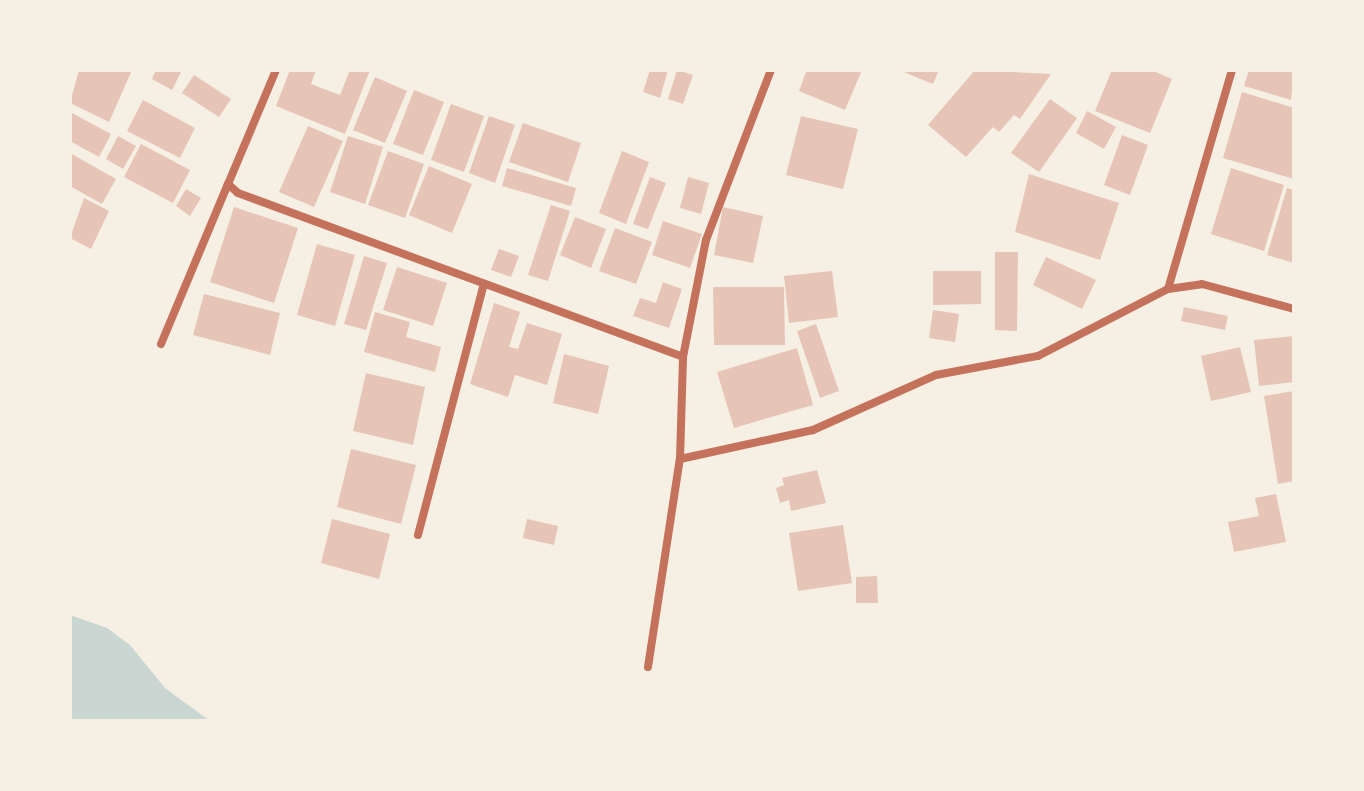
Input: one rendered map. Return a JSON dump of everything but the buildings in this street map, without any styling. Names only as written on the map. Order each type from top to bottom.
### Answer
[{"type":"street","points":[[161,344],[276,70]]},
{"type":"street","points":[[648,667],[680,459],[683,357],[706,240],[771,70]]},
{"type":"street","points":[[1168,289],[1232,70]]},
{"type":"street","points":[[228,184],[238,193],[683,357]]},
{"type":"street","points":[[418,535],[484,283]]},
{"type":"street","points":[[680,459],[813,430],[936,375],[1038,356],[1168,289],[1202,284],[1294,309]]},
{"type":"shaded area","points":[[70,615],[107,628],[130,645],[165,688],[210,721],[70,721]]}]
